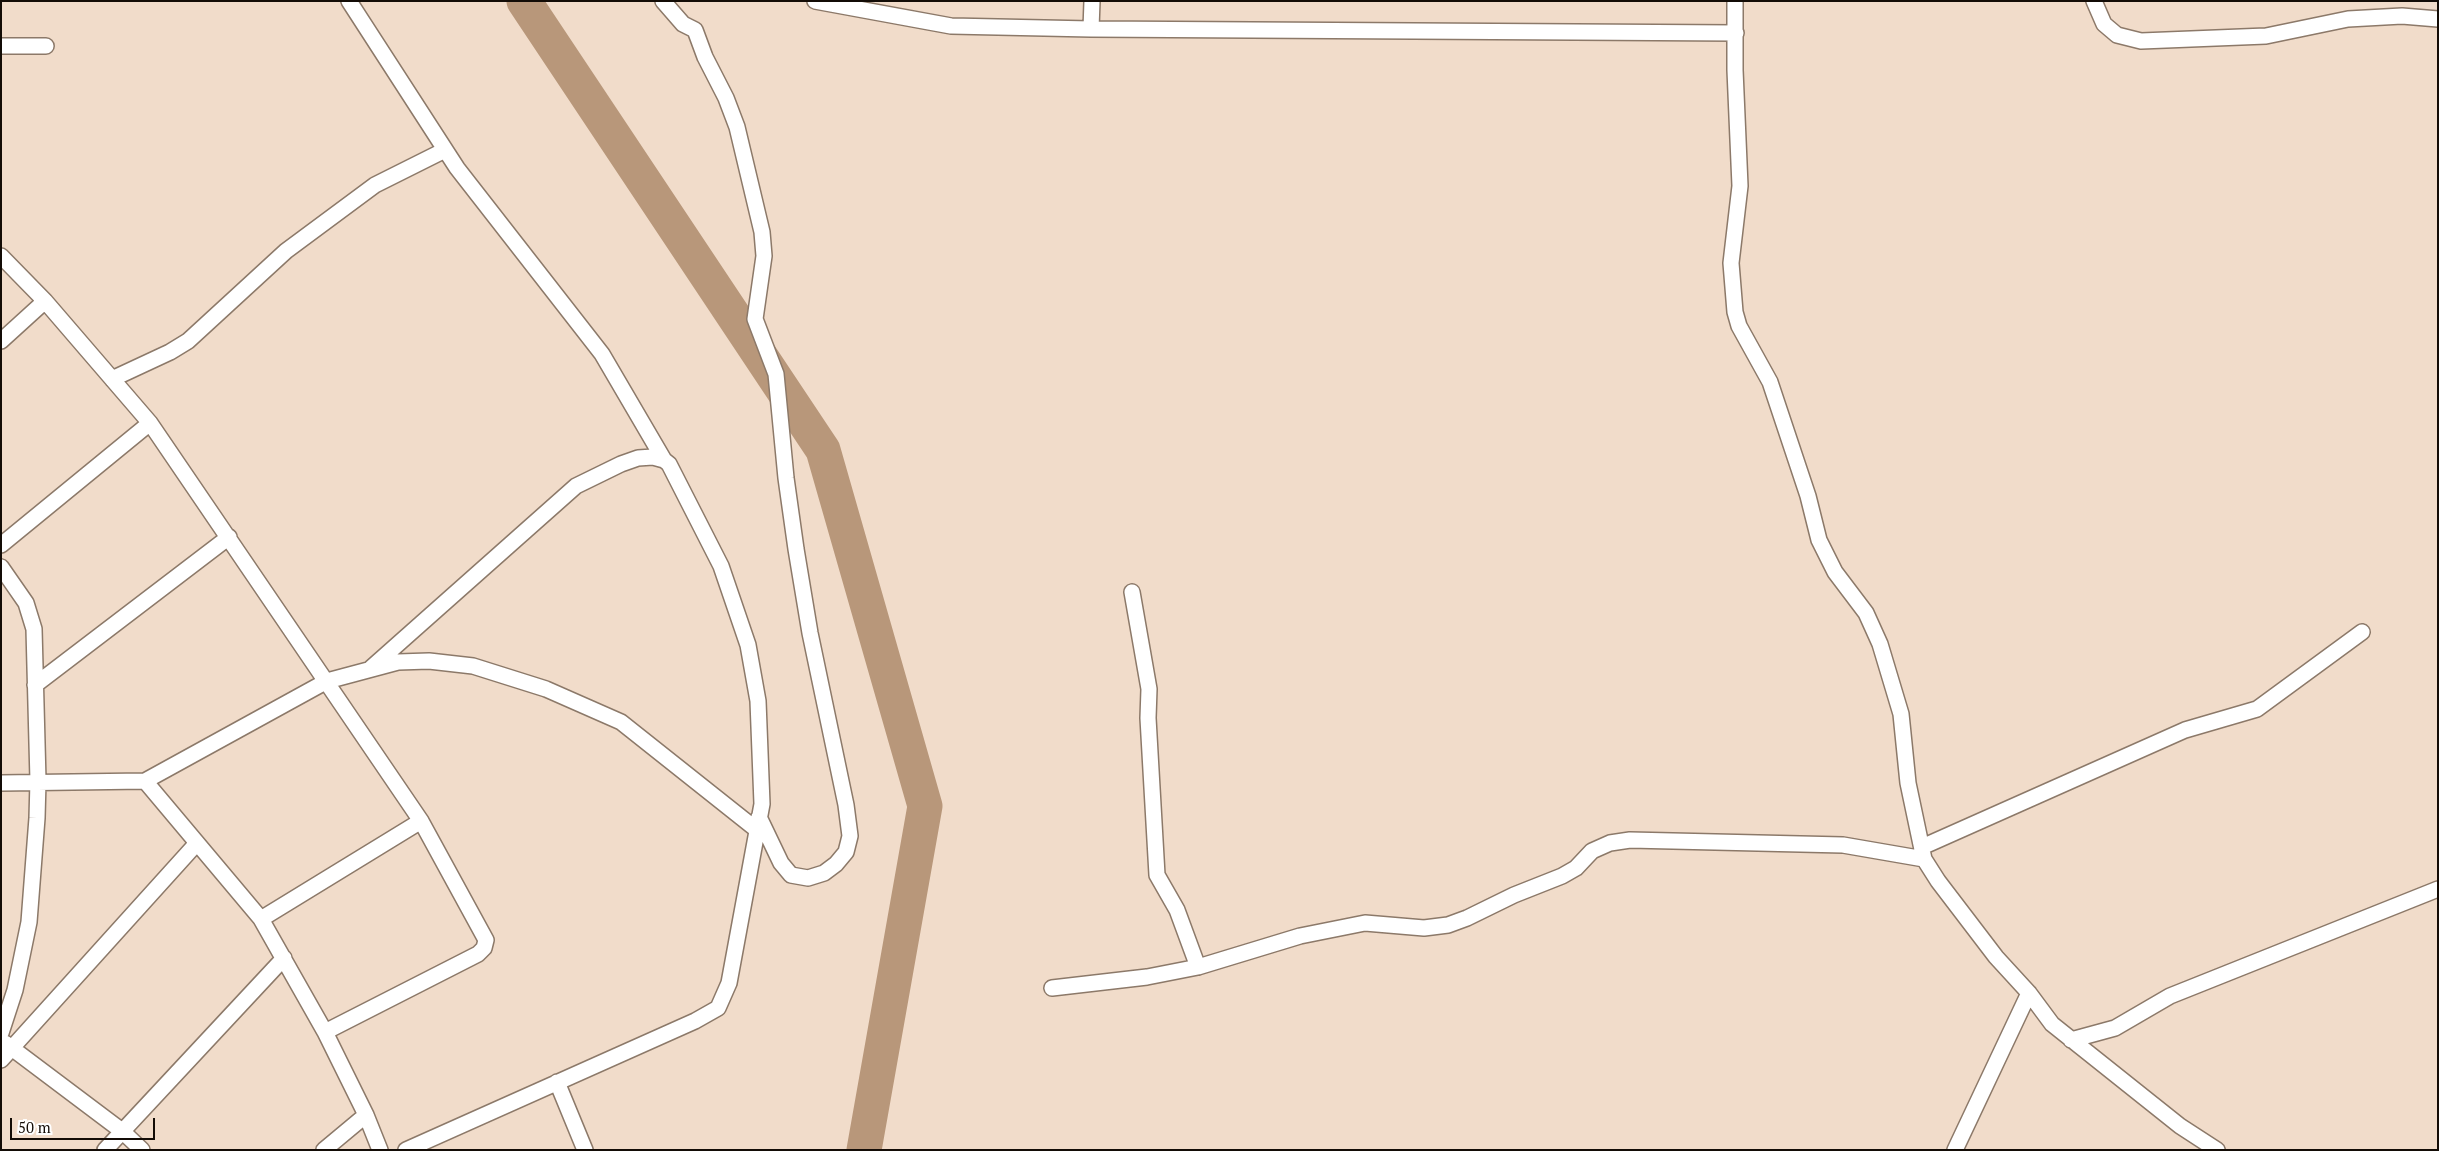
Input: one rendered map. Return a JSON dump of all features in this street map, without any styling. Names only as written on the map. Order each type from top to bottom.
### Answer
[{"type":"street","points":[[349,1],[456,168],[602,354],[664,460],[669,464],[721,566],[748,645],[758,700],[762,776],[758,824],[729,983],[718,1008],[695,1021],[406,1150]]},
{"type":"street","points":[[1,783],[145,781],[327,681],[398,662],[429,661],[473,666],[546,689],[621,722],[758,824],[781,863],[791,875],[808,878],[824,873],[836,864],[846,852],[850,836],[846,805],[809,624],[786,478],[776,374],[755,318],[764,256],[762,232],[737,127],[695,30],[683,24],[663,1]]},
{"type":"street","points":[[815,1],[952,26],[1092,29],[1736,32]]},
{"type":"street","points":[[1092,1],[1092,29]]},
{"type":"street","points":[[1735,1],[1735,70],[1740,186],[1731,263],[1735,312],[1743,333],[1770,382],[1794,453],[1818,540],[1835,572],[1866,613],[1880,644],[1901,714],[1908,783],[1923,853],[1938,881],[1996,957],[2052,1024],[2180,1126],[2217,1150]]},
{"type":"street","points":[[2094,1],[2104,24],[2117,35],[2141,42],[2266,36],[2348,19],[2402,16],[2438,19]]},
{"type":"street","points":[[1,46],[46,46]]},
{"type":"street","points":[[112,379],[170,352],[188,341],[286,251],[375,185],[445,150]]},
{"type":"street","points":[[1,256],[45,301],[150,423],[421,820],[486,940],[484,948],[478,954],[325,1032]]},
{"type":"street","points":[[1,341],[45,301]]},
{"type":"street","points":[[1,545],[150,423]]},
{"type":"street","points":[[369,670],[576,486],[621,464],[638,458],[653,457],[664,460]]},
{"type":"street","points":[[36,685],[229,537]]},
{"type":"street","points":[[1,567],[26,603],[34,629],[38,781],[29,922],[15,990],[1,1033]]},
{"type":"street","points":[[1132,592],[1149,689],[1148,718],[1157,875],[1177,910],[1198,967]]},
{"type":"street","points":[[1052,988],[1147,977],[1198,967],[1300,936],[1365,923],[1424,928],[1448,924],[1468,918],[1514,894],[1569,872],[1576,868],[1592,851],[1610,843],[1630,840],[1843,845],[1923,853],[2184,730],[2258,709],[2362,632]]},
{"type":"street","points":[[145,781],[260,919],[325,1032],[366,1115],[380,1150]]},
{"type":"street","points":[[260,919],[421,820]]},
{"type":"street","points":[[1,1060],[7,1044],[197,843]]},
{"type":"street","points":[[2071,1040],[2115,1028],[2170,996],[2438,889]]},
{"type":"street","points":[[105,1150],[284,958]]},
{"type":"street","points":[[1955,1150],[2028,993]]},
{"type":"street","points":[[7,1044],[122,1131],[142,1150]]},
{"type":"street","points":[[557,1082],[585,1150]]},
{"type":"street","points":[[324,1150],[366,1115]]},
{"type":"waterway","points":[[524,1],[823,450],[925,806],[864,1150]]}]
